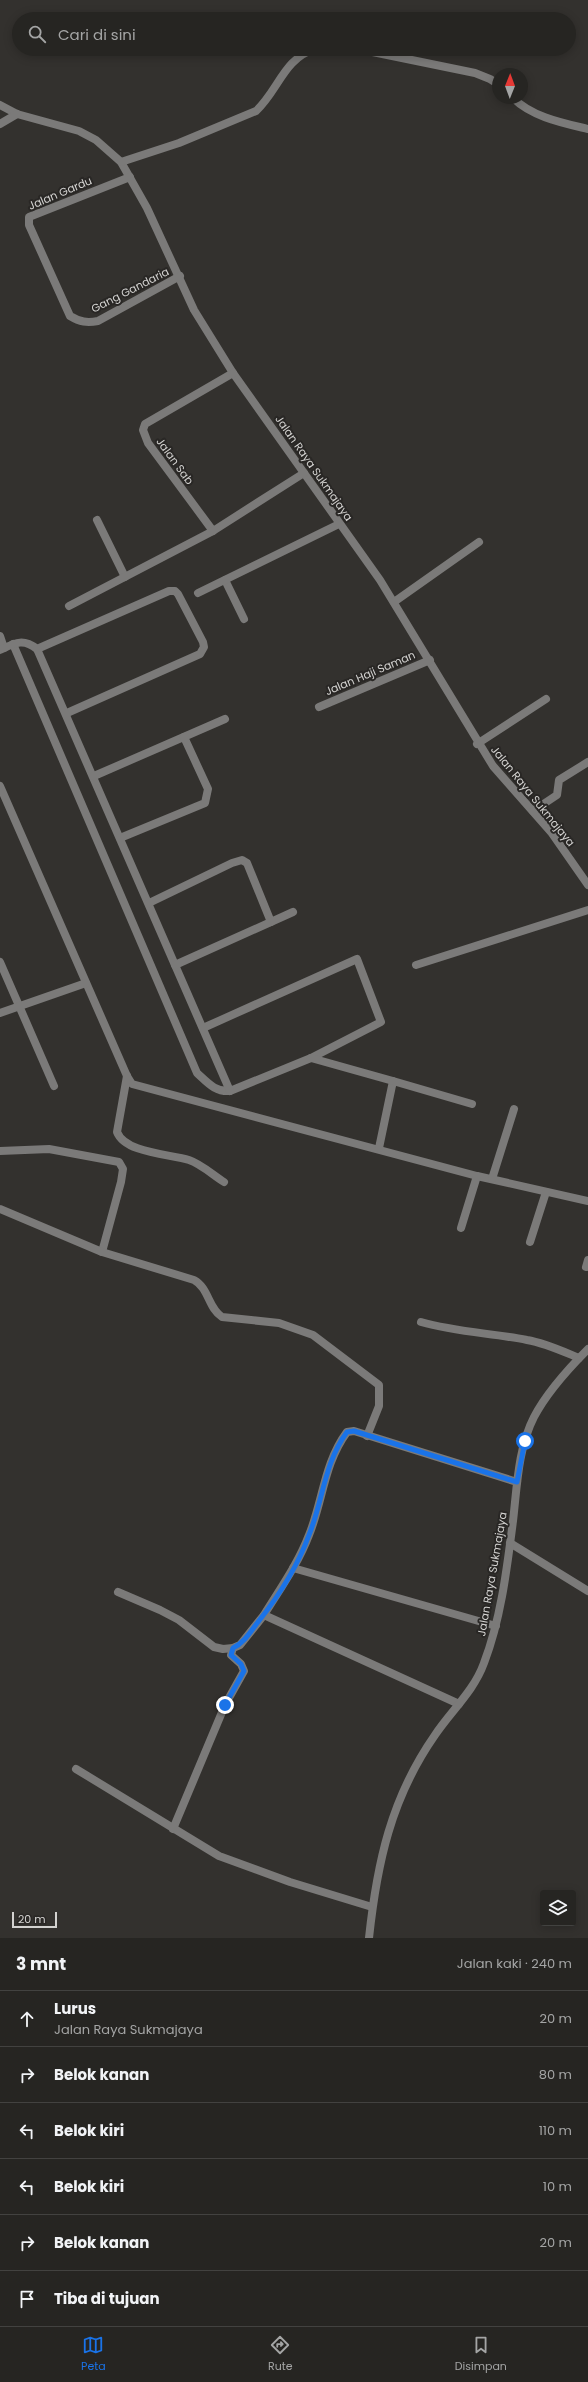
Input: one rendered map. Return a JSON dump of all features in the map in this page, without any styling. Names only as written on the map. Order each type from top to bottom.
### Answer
[{"type":"street","points":[[121,162],[179,143],[256,111],[265,103],[292,61],[299,56]]},
{"type":"street","points":[[392,56],[475,73],[492,80]]},
{"type":"street","points":[[520,104],[537,114],[588,129]]},
{"type":"street","name":"Jalan Raya Sukmajaya","points":[[0,105],[17,114],[79,131],[96,140],[121,162],[147,208],[180,276],[194,310],[233,373],[394,602],[430,660],[478,744],[493,766],[533,811],[587,881]]},
{"type":"street","points":[[0,124],[17,114]]},
{"type":"street","name":"Jalan Gardu","points":[[49,269],[29,225],[29,217],[130,177]]},
{"type":"street","name":"Gang Gandaria","points":[[49,269],[70,316],[90,323],[98,321],[180,276]]},
{"type":"street","name":"Jalan Sab","points":[[213,532],[148,443],[143,430],[145,424],[233,373]]},
{"type":"street","points":[[69,606],[213,532],[304,473]]},
{"type":"street","points":[[97,520],[125,577]]},
{"type":"street","points":[[198,593],[339,524]]},
{"type":"street","points":[[394,602],[480,542]]},
{"type":"street","points":[[225,580],[244,619]]},
{"type":"street","points":[[38,649],[169,591],[175,591],[178,594],[204,642],[204,647],[200,654],[67,713]]},
{"type":"street","points":[[0,636],[2,649],[13,644],[29,643],[38,649],[230,1092]]},
{"type":"street","points":[[13,644],[198,1073],[215,1089],[221,1092],[230,1092],[311,1058],[381,1022],[357,959],[203,1028]]},
{"type":"street","name":"Jalan Haji Saman","points":[[320,707],[430,660]]},
{"type":"street","points":[[478,744],[546,699]]},
{"type":"street","points":[[94,776],[225,719]]},
{"type":"street","points":[[120,838],[205,803],[208,789],[184,737]]},
{"type":"street","points":[[533,811],[557,795],[559,780],[588,762]]},
{"type":"street","points":[[0,786],[127,1076],[132,1084],[379,1148],[477,1176],[588,1201]]},
{"type":"street","points":[[149,903],[232,863],[242,860],[247,863],[271,922]]},
{"type":"street","points":[[416,965],[588,910]]},
{"type":"street","points":[[175,965],[293,912]]},
{"type":"street","points":[[0,962],[18,1007],[54,1086]]},
{"type":"street","points":[[0,1013],[86,983]]},
{"type":"street","points":[[311,1058],[472,1104]]},
{"type":"street","points":[[127,1076],[117,1132],[120,1139],[130,1146],[191,1161],[224,1182]]},
{"type":"street","points":[[379,1148],[393,1081]]},
{"type":"street","points":[[492,1179],[514,1109]]},
{"type":"street","points":[[0,1151],[50,1149],[119,1162],[123,1169],[121,1182],[102,1252]]},
{"type":"street","points":[[461,1228],[477,1176]]},
{"type":"street","points":[[530,1242],[546,1192]]},
{"type":"street","points":[[0,1209],[102,1252],[194,1280],[203,1286],[216,1312],[222,1317],[279,1323],[313,1335],[379,1385],[379,1406],[367,1436]]},
{"type":"street","points":[[421,1322],[448,1330],[527,1340],[551,1346],[579,1358]]},
{"type":"street","name":"Jalan Raya Sukmajaya","points":[[369,1938],[372,1907],[380,1859],[394,1811],[412,1771],[435,1734],[459,1704],[484,1665],[496,1626],[510,1543],[517,1482],[525,1441],[534,1418],[545,1399],[588,1349]]},
{"type":"street","points":[[118,1592],[142,1601],[179,1620],[214,1647],[233,1648],[240,1645],[264,1615],[293,1568],[310,1535],[324,1480],[340,1441],[347,1432],[354,1431],[517,1482]]},
{"type":"street","points":[[510,1543],[588,1591]]},
{"type":"street","points":[[293,1568],[496,1626]]},
{"type":"street","points":[[264,1615],[459,1704]]},
{"type":"street","points":[[174,1829],[225,1705],[244,1671],[241,1664],[231,1655],[233,1648]]},
{"type":"street","points":[[76,1769],[174,1829],[226,1858],[290,1882],[372,1907]]},
{"type":"route","points":[[225,1705],[244,1671],[244,1668],[239,1661],[234,1659],[231,1655],[231,1652],[233,1648],[240,1645],[264,1615],[293,1568],[310,1535],[324,1480],[340,1441],[347,1432],[354,1431],[517,1482],[525,1441]]}]
